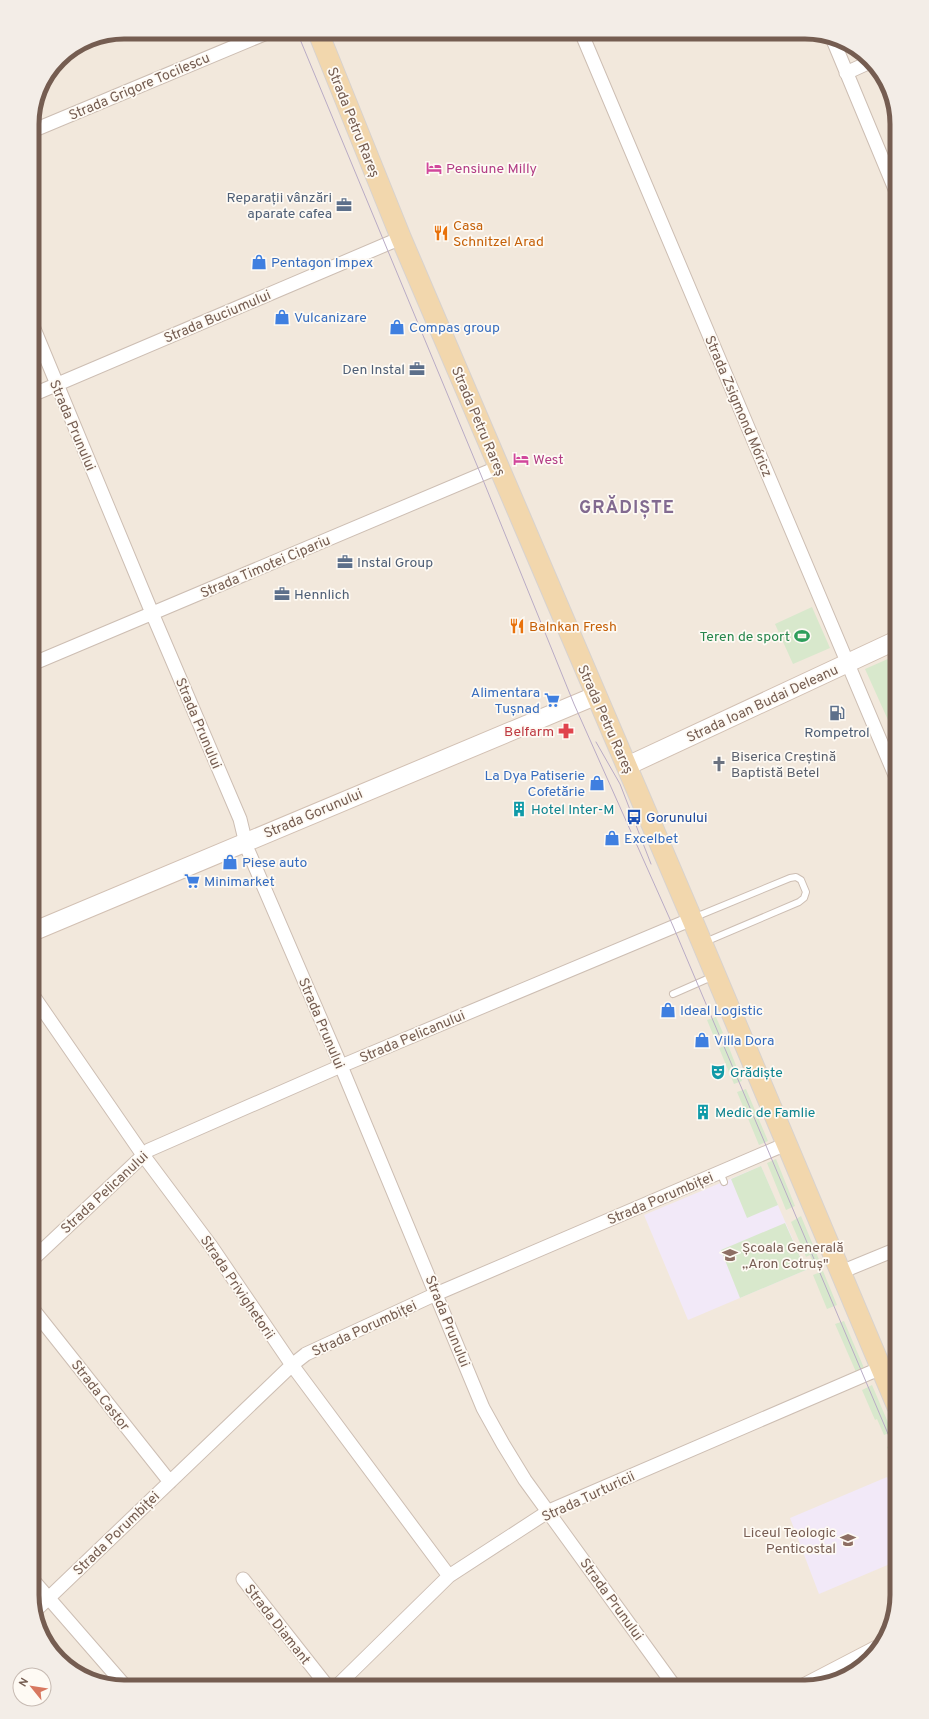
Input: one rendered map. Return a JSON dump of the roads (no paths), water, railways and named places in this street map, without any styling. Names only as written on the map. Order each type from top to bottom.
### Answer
[{"type":"main road","name":"Strada Petru Rareș","points":[[321,39],[402,238],[595,696],[627,766],[890,1389]]},
{"type":"street","name":"Strada Grigore Tocilescu","points":[[39,128],[251,39]]},
{"type":"street","name":"Strada Zsigmond Móricz","points":[[583,39],[890,763]]},
{"type":"street","points":[[834,44],[890,177]]},
{"type":"street","points":[[846,73],[865,64]]},
{"type":"street","name":"Strada Buciumului","points":[[39,392],[402,238]]},
{"type":"street","name":"Strada Prunului","points":[[39,341],[152,613],[240,819],[245,841],[341,1066],[483,1408],[525,1480],[549,1511],[670,1680]]},
{"type":"street","name":"Strada Timotei Cipariu","points":[[39,661],[499,467]]},
{"type":"street","name":"Strada Ioan Budai Deleanu","points":[[627,766],[890,643]]},
{"type":"street","name":"Strada Gorunului","points":[[39,929],[245,841],[595,696]]},
{"type":"street","name":"Strada Pelicanului","points":[[39,1253],[143,1155],[156,1146],[341,1066],[692,919]]},
{"type":"street","name":"Strada Privighetorii","points":[[39,1004],[143,1155],[211,1246],[292,1365],[449,1576]]},
{"type":"street","name":"Strada Porumbiței","points":[[40,1606],[292,1365],[306,1354],[436,1294],[722,1177],[786,1144]]},
{"type":"street","points":[[841,1272],[890,1252]]},
{"type":"street","name":"Strada Castor","points":[[39,1317],[170,1482]]},
{"type":"street","name":"Strada Turturicii","points":[[343,1680],[449,1576],[549,1511],[881,1368]]},
{"type":"street","name":"Strada Diamant","points":[[243,1580],[322,1680]]},
{"type":"street","points":[[39,1587],[120,1680]]},
{"type":"street","points":[[822,1678],[863,1657]]},
{"type":"lane","points":[[692,919],[790,878],[796,877],[801,880],[806,892],[804,898],[799,902],[702,943]]},
{"type":"lane","points":[[673,994],[715,976]]},
{"type":"tram line","points":[[300,39],[481,475],[574,704],[673,926],[890,1438]]},
{"type":"tram line","points":[[596,742],[620,784],[651,864]]},
{"type":"place","name":"Pensiune Milly","points":[[434,168]]},
{"type":"place","name":"Reparații vânzări aparate cafea","points":[[344,205]]},
{"type":"place","name":"Casa Schnitzel Arad","points":[[441,233]]},
{"type":"place","name":"Pentagon Impex","points":[[259,262]]},
{"type":"place","name":"Vulcanizare","points":[[282,317]]},
{"type":"place","name":"Compas group","points":[[397,327]]},
{"type":"place","name":"Den Instal","points":[[417,369]]},
{"type":"place","name":"West","points":[[521,459]]},
{"type":"place","name":"Instal Group","points":[[345,562]]},
{"type":"place","name":"Hennlich","points":[[282,594]]},
{"type":"place","name":"Balnkan Fresh","points":[[517,626]]},
{"type":"place","name":"Teren de sport","points":[[802,636]]},
{"type":"place","name":"Alimentara Tușnad","points":[[552,700]]},
{"type":"place","name":"Rompetrol","points":[[837,713]]},
{"type":"place","name":"Belfarm","points":[[566,731]]},
{"type":"place","name":"Biserica Creștină Baptistă Betel","points":[[719,764]]},
{"type":"place","name":"La Dya Patiserie Cofetărie","points":[[597,783]]},
{"type":"place","name":"Hotel Inter-M","points":[[519,809]]},
{"type":"place","name":"Gorunului","points":[[634,817]]},
{"type":"place","name":"Excelbet","points":[[612,838]]},
{"type":"place","name":"Piese auto","points":[[230,862]]},
{"type":"place","name":"Minimarket","points":[[192,881]]},
{"type":"place","name":"Ideal Logistic","points":[[668,1010]]},
{"type":"place","name":"Villa Dora","points":[[702,1040]]},
{"type":"place","name":"Grădiște","points":[[718,1072]]},
{"type":"place","name":"Medic de Famlie","points":[[703,1112]]},
{"type":"place","name":"Școala Generală ,,Aron Cotruș\"","points":[[730,1255]]},
{"type":"place","name":"Liceul Teologic Penticostal","points":[[848,1540]]},
{"type":"district","name":"GRĂDIȘTE","points":[[627,507]]}]
